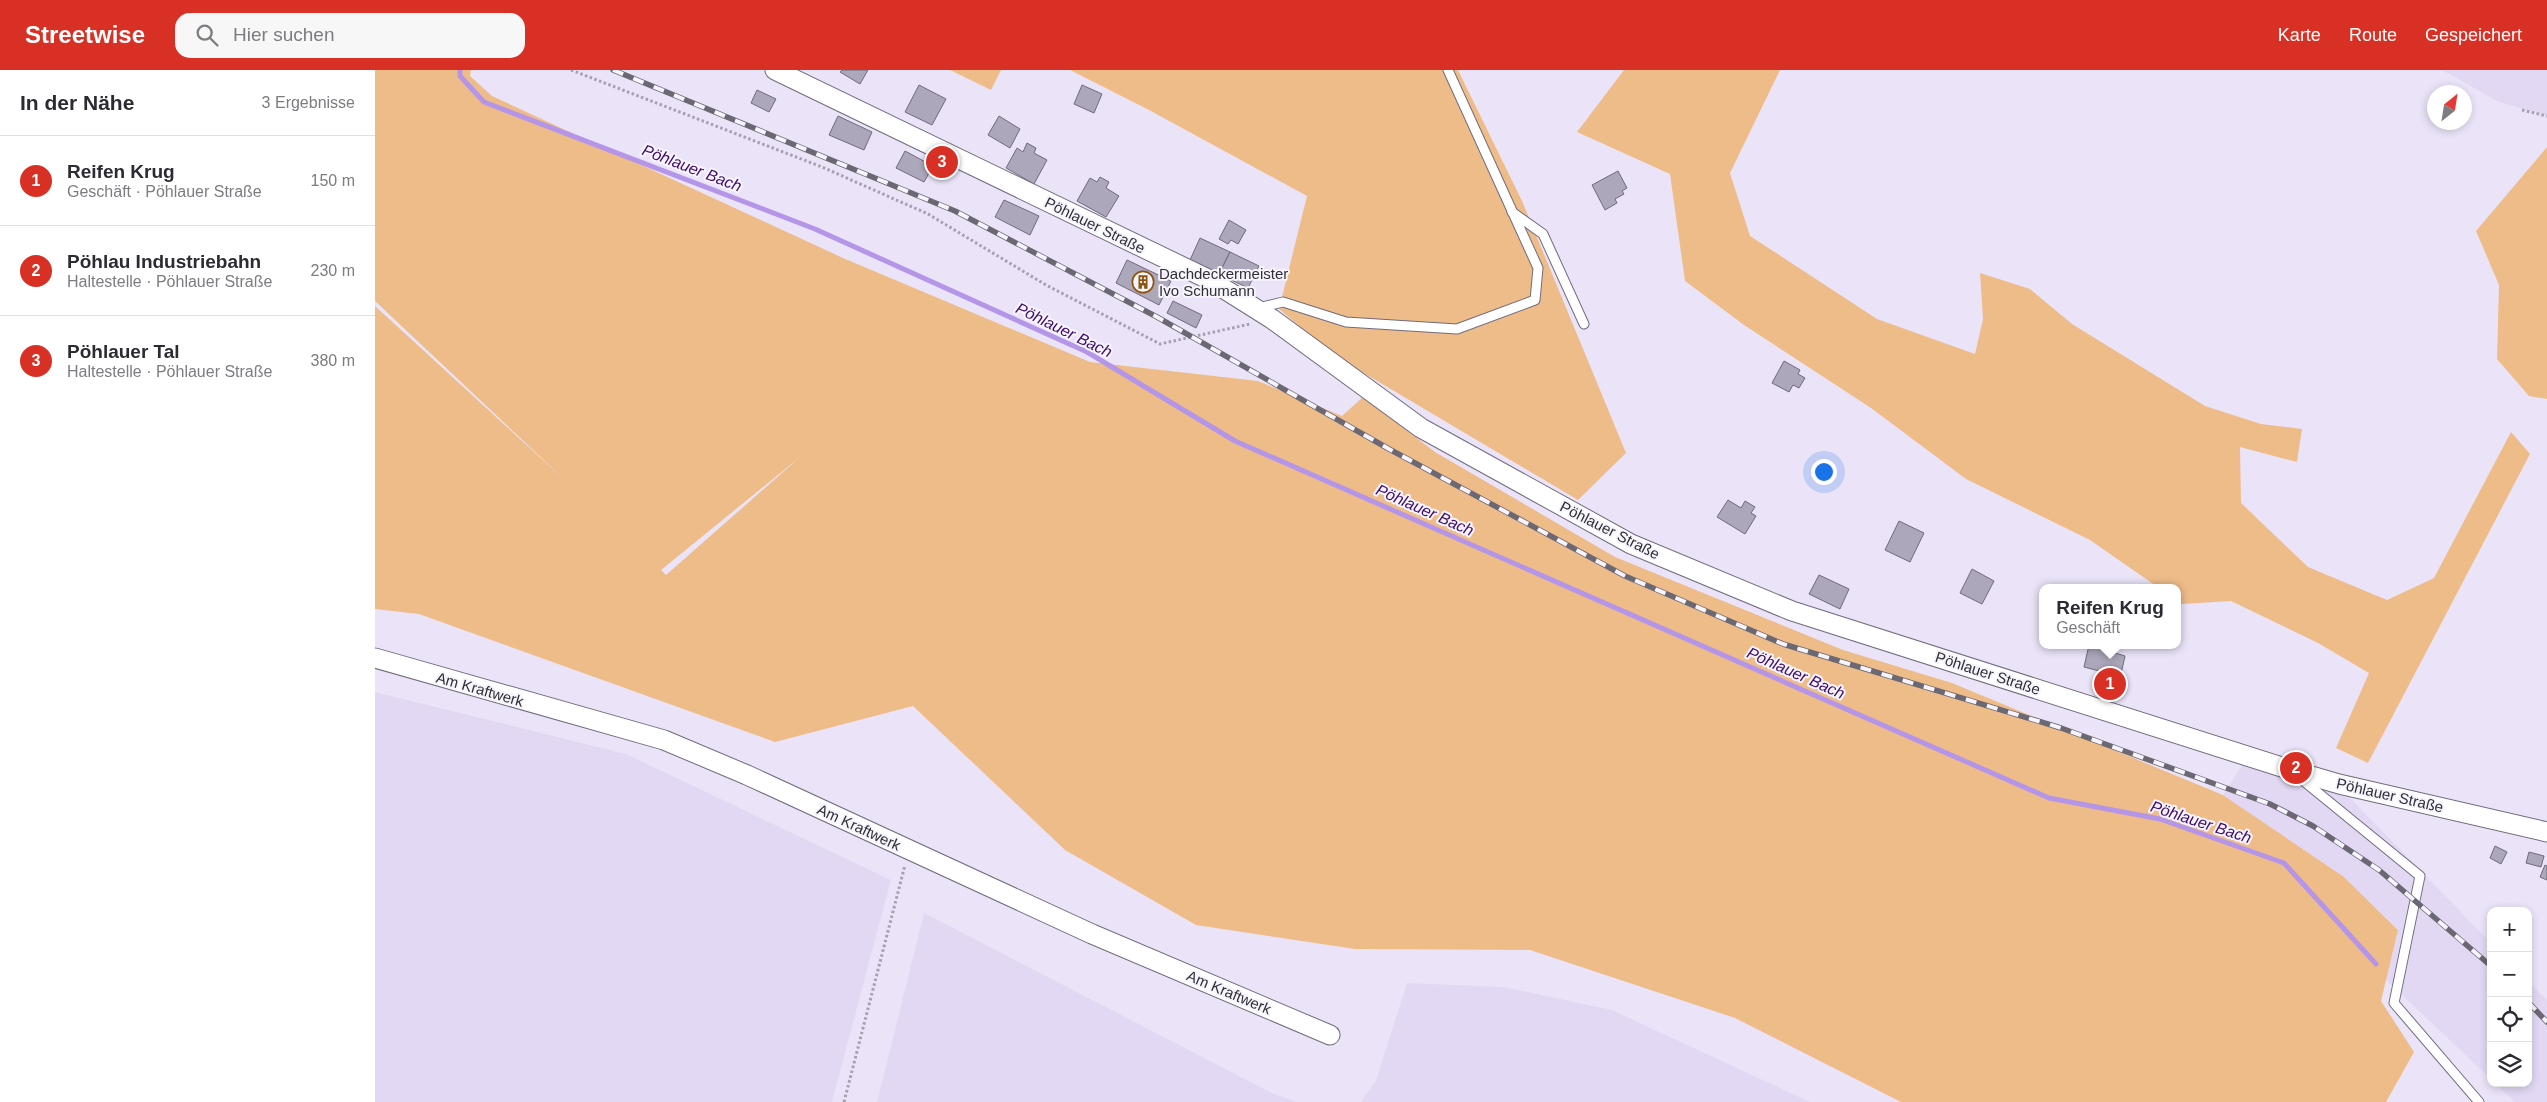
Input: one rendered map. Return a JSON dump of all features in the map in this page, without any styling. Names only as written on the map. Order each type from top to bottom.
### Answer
[{"type":"street","name":"Pöhlauer Straße","points":[[775,70],[1210,280],[1272,319],[1421,428],[1631,544],[1792,611],[2291,770],[2339,784],[2547,832]]},
{"type":"street","name":"Am Kraftwerk","points":[[375,658],[664,740],[747,775],[1092,934],[1330,1035]]},
{"type":"lane","points":[[1256,308],[1283,302],[1346,322],[1457,329],[1535,300],[1537,268],[1448,70]]},
{"type":"lane","points":[[1512,212],[1543,234],[1583,324]]},
{"type":"lane","points":[[2291,770],[2420,876],[2394,1002],[2479,1102]]},
{"type":"path","points":[[571,70],[822,167],[928,214],[1046,285],[1159,344],[1272,319]]},
{"type":"path","points":[[2522,110],[2547,116]]},
{"type":"path","points":[[845,1102],[909,850]]},
{"type":"shaded area","points":[[375,70],[471,70],[470,76],[492,96],[843,258],[1090,362],[1258,381],[1342,416],[1363,397],[1435,452],[1615,557],[1843,650],[1952,683],[2223,795],[2344,877],[2398,930],[2381,1001],[2414,1052],[2386,1102],[1901,1102],[1735,1018],[1530,950],[1355,949],[1196,925],[1065,850],[913,706],[775,742],[419,614],[375,609],[375,306],[567,482],[375,301]],"holes":[[[800,457],[666,575],[661,570]]]},
{"type":"shaded area","points":[[950,70],[1001,70],[991,90]]},
{"type":"shaded area","points":[[1070,70],[1458,70],[1522,201],[1626,453],[1578,500],[1335,356],[1279,309],[1307,196],[1149,110]]},
{"type":"shaded area","points":[[1624,70],[1780,70],[1730,173],[1750,236],[1877,319],[1975,354],[1983,319],[1980,273],[2030,289],[2072,324],[2205,406],[2261,424],[2302,429],[2297,462],[2240,447],[2241,503],[2308,567],[2387,600],[2434,578],[2511,432],[2530,454],[2368,763],[2336,748],[2369,673],[2318,643],[2231,601],[2182,604],[2181,584],[2153,584],[2090,540],[1966,479],[1871,408],[1744,325],[1685,281],[1670,174],[1577,132]]},
{"type":"shaded area","points":[[2442,70],[2547,70],[2547,116],[2499,102],[2472,87],[2472,85]]},
{"type":"shaded area","points":[[2547,147],[2547,399],[2529,396],[2497,359],[2499,285],[2476,231]]},
{"type":"shaded area","points":[[375,692],[626,754],[891,880],[832,1102],[375,1102]]},
{"type":"shaded area","points":[[2242,765],[2350,798],[2487,939],[2487,1075],[2386,980],[2398,929],[2344,877],[2223,795]]},
{"type":"shaded area","points":[[924,913],[1274,1094],[1297,1102],[877,1102]]},
{"type":"shaded area","points":[[1407,983],[1504,987],[1612,1010],[1810,1102],[1361,1102],[1376,1080]]},
{"type":"shaded area","points":[[2532,985],[2547,1000],[2547,1102],[2515,1102],[2499,1087],[2532,1087]]},
{"type":"building","points":[[842,70],[868,70],[860,84],[840,72]]},
{"type":"building","points":[[919,85],[946,99],[932,125],[905,112]]},
{"type":"building","points":[[1082,85],[1102,94],[1094,113],[1074,104]]},
{"type":"building","points":[[757,90],[776,99],[769,112],[751,103]]},
{"type":"building","points":[[838,116],[872,132],[864,150],[829,135]]},
{"type":"building","points":[[999,116],[1020,129],[1010,148],[988,135]]},
{"type":"building","points":[[1027,143],[1036,148],[1034,153],[1047,160],[1034,184],[1006,168],[1017,148],[1023,152]]},
{"type":"building","points":[[905,151],[933,166],[924,182],[896,168]]},
{"type":"building","points":[[1618,171],[1627,188],[1622,191],[1624,194],[1615,199],[1617,203],[1605,210],[1592,185]]},
{"type":"building","points":[[1100,177],[1109,182],[1106,188],[1119,196],[1106,217],[1077,201],[1090,178],[1097,182]]},
{"type":"building","points":[[1004,200],[1039,216],[1030,235],[995,217]]},
{"type":"building","points":[[1229,220],[1246,230],[1238,244],[1231,240],[1228,244],[1219,239]]},
{"type":"building","points":[[1200,238],[1230,252],[1219,274],[1190,260]]},
{"type":"building","points":[[1230,252],[1259,266],[1248,288],[1219,274]]},
{"type":"building","name":"Dachdeckermeister Ivo Schumann","points":[[1127,260],[1171,281],[1159,305],[1116,283]]},
{"type":"building","points":[[1173,301],[1202,315],[1196,328],[1167,313]]},
{"type":"building","points":[[1784,361],[1800,370],[1798,374],[1805,378],[1799,388],[1793,385],[1789,392],[1772,383]]},
{"type":"building","points":[[1728,500],[1741,508],[1745,501],[1755,507],[1751,513],[1756,516],[1745,534],[1717,517]]},
{"type":"building","points":[[1899,521],[1924,533],[1910,562],[1885,550]]},
{"type":"building","points":[[1972,569],[1994,581],[1982,604],[1960,593]]},
{"type":"building","points":[[1819,575],[1849,589],[1840,609],[1809,594]]},
{"type":"building","points":[[2088,649],[2102,649],[2125,656],[2115,701],[2099,696],[2103,672],[2084,667]]},
{"type":"building","points":[[2495,846],[2507,852],[2501,864],[2490,858]]},
{"type":"building","points":[[2529,852],[2544,856],[2541,867],[2526,863]]},
{"type":"building","points":[[2545,865],[2547,866],[2547,880],[2540,877]]},
{"type":"waterway","name":"Pöhlauer Bach","points":[[460,70],[460,76],[484,102],[815,229],[1087,352],[1235,441],[2049,798],[2160,819],[2284,863],[2376,964]]},
{"type":"railway","points":[[613,70],[955,211],[1157,317],[1389,449],[1625,576],[1783,644],[2061,728],[2270,804],[2313,826],[2379,870],[2487,963]]},
{"type":"railway","points":[[2532,1006],[2547,1022]]},
{"type":"place","name":"Pöhlauer Tal","points":[[942,162]]},
{"type":"place","name":"Dachdeckermeister Ivo Schumann","points":[[1143,282]]},
{"type":"place","name":"Reifen Krug","points":[[2110,684]]},
{"type":"place","name":"Pöhlau Industriebahn","points":[[2296,768]]}]
